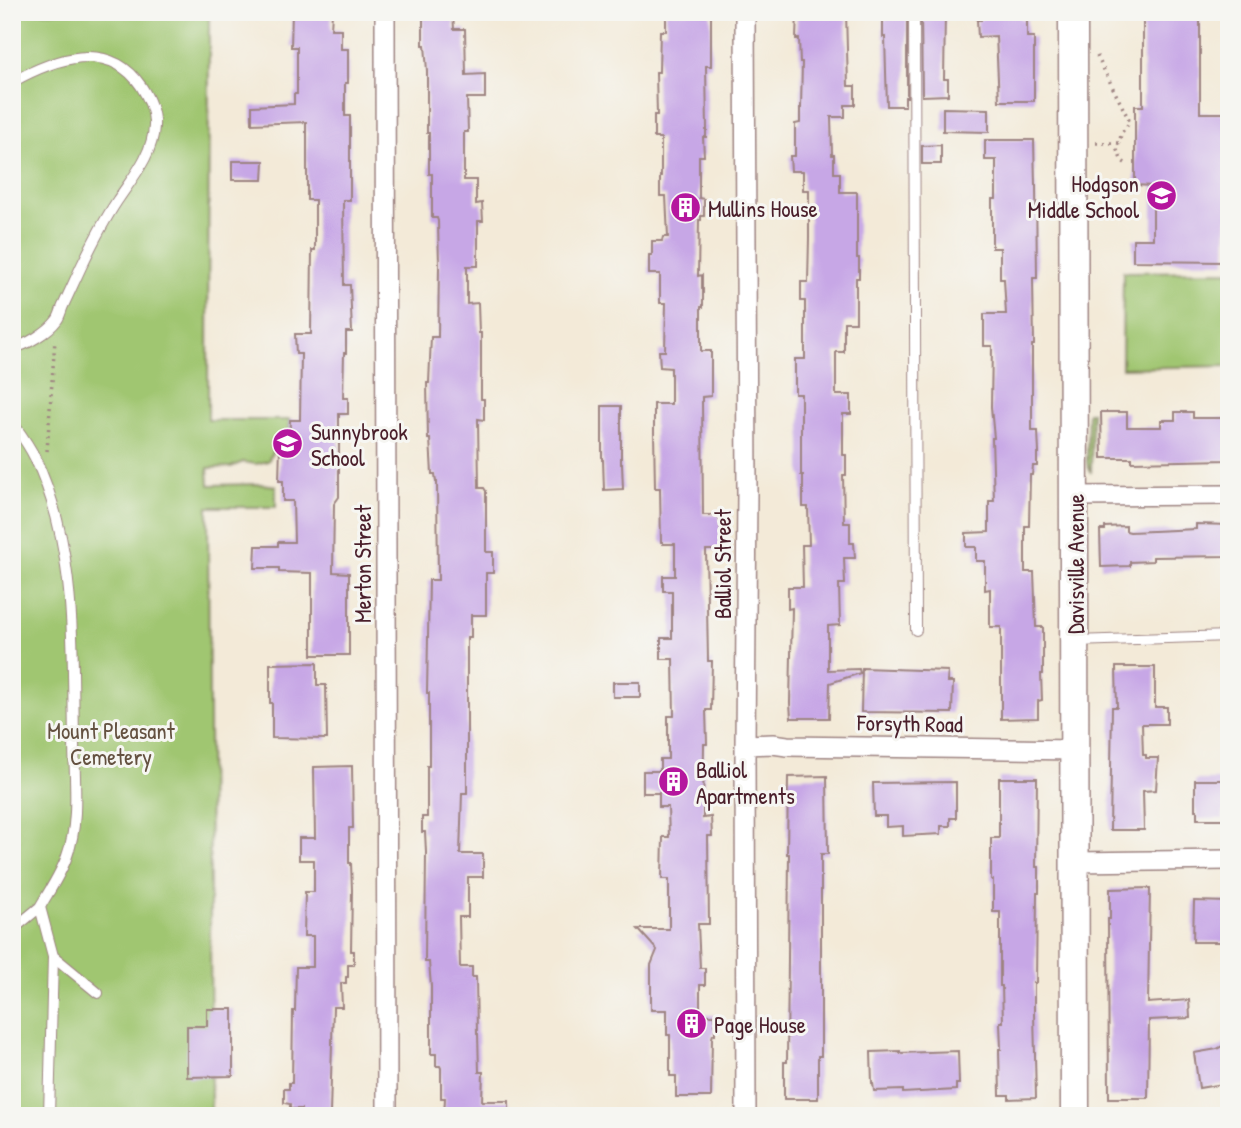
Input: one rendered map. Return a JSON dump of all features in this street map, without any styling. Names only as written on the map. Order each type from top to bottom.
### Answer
[{"type":"street","name":"Merton Street","points":[[385,12],[387,1116]]},
{"type":"street","name":"Balliol Street","points":[[745,12],[746,1116]]},
{"type":"street","name":"Davisville Avenue","points":[[1073,12],[1075,1116]]},
{"type":"street","points":[[1075,496],[1229,495]]},
{"type":"street","name":"Forsyth Road","points":[[745,745],[1074,750]]},
{"type":"street","points":[[1074,862],[1229,860]]},
{"type":"lane","points":[[914,12],[916,630]]},
{"type":"lane","points":[[12,82],[62,60],[92,57],[111,60],[128,70],[148,97],[154,125],[149,148],[139,169],[97,234],[57,320],[40,335],[12,348]]},
{"type":"lane","points":[[12,422],[34,457],[45,482],[54,507],[67,570],[72,627],[75,799],[73,833],[68,855],[59,874],[40,907],[12,930]]},
{"type":"lane","points":[[1075,641],[1229,636]]},
{"type":"lane","points":[[40,907],[53,956],[49,1116]]},
{"type":"lane","points":[[53,956],[98,993]]},
{"type":"path","points":[[1097,56],[1130,122],[1122,132],[1117,150],[1122,161],[1128,165]]},
{"type":"path","points":[[1093,143],[1119,144]]},
{"type":"path","points":[[45,482],[57,320]]},
{"type":"green space","name":"Mount Pleasant Cemetery","points":[[12,12],[209,12],[208,420],[290,420],[289,445],[276,448],[268,461],[208,468],[209,485],[276,486],[276,507],[208,507],[211,1116],[12,1116]]},
{"type":"green space","points":[[1229,271],[1229,366],[1122,368],[1123,272]]},
{"type":"green space","points":[[1088,412],[1092,412],[1091,473],[1087,463]]},
{"type":"building","points":[[292,12],[332,12],[331,29],[341,29],[341,49],[348,49],[345,116],[350,116],[350,200],[343,200],[344,285],[350,285],[352,332],[346,332],[344,353],[343,398],[348,398],[348,414],[339,414],[339,497],[334,504],[333,572],[349,573],[349,655],[312,655],[312,573],[255,568],[256,546],[278,546],[278,542],[294,542],[293,501],[283,501],[283,481],[279,481],[280,445],[289,445],[290,420],[300,420],[301,354],[296,354],[295,334],[311,334],[315,200],[307,200],[306,122],[252,124],[252,106],[294,104],[294,94],[297,94],[297,47],[291,47]]},
{"type":"building","points":[[423,12],[453,12],[454,29],[465,29],[466,75],[485,74],[485,98],[467,98],[468,132],[464,132],[464,180],[476,180],[476,204],[482,203],[483,221],[478,221],[478,266],[467,266],[467,304],[478,303],[481,333],[481,399],[484,399],[484,420],[478,419],[479,488],[486,491],[486,552],[493,552],[493,573],[486,573],[486,615],[471,615],[471,637],[467,637],[467,793],[462,793],[460,854],[483,854],[483,877],[468,877],[468,917],[459,917],[460,967],[472,967],[472,977],[476,977],[479,1072],[483,1072],[482,1101],[509,1101],[509,1116],[444,1116],[445,1098],[441,1098],[441,1068],[436,1066],[436,1054],[431,1054],[431,986],[429,962],[425,962],[426,852],[422,817],[427,817],[429,766],[429,580],[438,580],[437,482],[435,474],[432,474],[428,439],[427,383],[431,337],[438,337],[439,266],[438,221],[437,218],[432,218],[432,174],[429,174]]},
{"type":"building","points":[[666,12],[711,12],[711,66],[706,66],[707,130],[706,137],[703,137],[704,156],[699,156],[699,198],[704,199],[704,216],[699,220],[698,276],[702,275],[703,289],[701,351],[711,351],[711,396],[702,397],[703,515],[719,515],[721,550],[706,550],[708,661],[712,661],[711,710],[706,710],[707,744],[704,744],[703,818],[711,817],[712,836],[708,836],[709,924],[698,924],[700,968],[705,968],[705,985],[700,985],[700,1015],[715,1015],[711,1097],[676,1097],[676,1076],[670,1076],[667,1010],[651,1010],[651,965],[657,950],[638,929],[669,929],[669,879],[662,879],[663,837],[669,837],[668,807],[659,807],[659,793],[643,793],[643,771],[660,771],[660,759],[668,759],[668,716],[674,716],[673,659],[661,659],[661,638],[672,638],[672,591],[663,591],[663,576],[675,576],[675,544],[661,542],[660,488],[655,488],[654,432],[654,404],[671,404],[671,368],[660,367],[659,351],[665,351],[666,303],[660,303],[660,274],[649,274],[652,241],[662,241],[663,237],[668,237],[666,196],[660,196],[661,138],[654,138],[654,115],[657,115],[656,72],[659,72],[660,31],[666,31]]},
{"type":"building","points":[[797,12],[846,12],[848,86],[855,86],[855,105],[845,105],[845,117],[831,117],[834,173],[840,173],[840,192],[857,192],[859,278],[856,278],[856,322],[844,322],[844,352],[836,352],[836,395],[851,395],[851,414],[843,414],[843,455],[846,455],[846,475],[843,475],[844,523],[850,523],[850,543],[854,543],[855,558],[844,558],[845,584],[839,584],[840,625],[828,626],[828,670],[859,669],[860,673],[830,683],[829,718],[791,718],[790,703],[792,608],[788,609],[788,587],[803,587],[802,545],[809,545],[808,507],[803,507],[801,475],[801,394],[795,394],[795,359],[805,359],[805,301],[801,301],[801,282],[808,282],[809,238],[809,190],[803,190],[803,171],[791,171],[790,156],[795,156],[795,124],[800,123],[801,108],[802,62],[799,39],[796,39]]},
{"type":"building","points":[[887,12],[907,12],[905,106],[887,106],[883,20],[887,20]]},
{"type":"building","points":[[921,12],[945,12],[944,79],[948,79],[948,95],[922,96]]},
{"type":"building","points":[[981,12],[1021,12],[1021,19],[1027,19],[1027,37],[1034,37],[1034,101],[999,101],[996,36],[978,37],[977,20],[981,20]]},
{"type":"building","points":[[1143,12],[1200,12],[1200,113],[1229,113],[1229,219],[1226,262],[1133,261],[1133,239],[1153,239],[1153,186],[1135,185],[1135,106],[1143,106]]},
{"type":"building","points":[[943,108],[989,109],[989,132],[943,131]]},
{"type":"building","points":[[985,140],[1034,140],[1037,278],[1033,278],[1032,431],[1038,431],[1039,453],[1037,466],[1033,466],[1030,475],[1029,526],[1025,526],[1025,572],[1034,572],[1036,627],[1043,627],[1042,700],[1038,701],[1038,718],[1001,719],[1001,627],[990,627],[990,589],[985,590],[985,561],[976,561],[976,547],[966,547],[966,533],[989,532],[989,501],[994,501],[992,346],[984,346],[984,314],[1006,314],[1004,279],[1000,279],[1000,248],[992,248],[992,199],[996,199],[996,160],[985,160]]},
{"type":"building","points":[[941,145],[941,164],[922,164],[922,146]]},
{"type":"building","points":[[232,161],[264,161],[263,180],[232,180]]},
{"type":"building","points":[[602,406],[621,406],[623,489],[604,490]]},
{"type":"building","points":[[1101,412],[1127,412],[1127,427],[1161,427],[1161,420],[1175,420],[1175,412],[1193,412],[1193,418],[1229,418],[1229,460],[1132,462],[1132,458],[1102,458]]},
{"type":"building","points":[[1196,524],[1229,525],[1229,556],[1153,557],[1153,561],[1130,562],[1130,566],[1101,567],[1100,530],[1105,530],[1105,527],[1126,526],[1126,531],[1130,532],[1196,529]]},
{"type":"building","points":[[317,663],[317,685],[326,685],[327,739],[272,738],[270,664]]},
{"type":"building","points":[[1116,667],[1155,667],[1155,707],[1167,707],[1167,724],[1142,724],[1143,755],[1146,755],[1146,758],[1158,758],[1156,790],[1143,791],[1144,830],[1110,830],[1112,707],[1117,707]]},
{"type":"building","points":[[862,668],[948,671],[947,682],[953,682],[952,713],[861,712]]},
{"type":"building","points":[[613,682],[640,682],[640,697],[613,697]]},
{"type":"building","points":[[352,766],[353,828],[349,828],[349,863],[352,890],[351,951],[354,951],[354,965],[348,965],[346,983],[341,983],[342,1007],[333,1007],[330,1114],[301,1114],[301,1109],[290,1109],[290,1104],[284,1103],[284,1089],[289,1089],[289,1083],[292,1083],[296,967],[313,967],[313,936],[304,936],[305,892],[314,892],[314,860],[299,860],[299,838],[315,838],[314,767]]},
{"type":"building","points":[[827,776],[828,854],[821,854],[821,1056],[818,1056],[818,1099],[784,1099],[784,1062],[787,1062],[788,777]]},
{"type":"building","points":[[999,778],[1037,778],[1036,867],[1039,867],[1039,893],[1034,983],[1036,1098],[1009,1099],[1009,1095],[1000,1095],[1000,1022],[1003,1022],[1000,912],[993,912],[991,880],[991,838],[999,838]]},
{"type":"building","points":[[1195,780],[1229,780],[1229,810],[1223,812],[1223,819],[1197,819]]},
{"type":"building","points":[[956,782],[956,818],[950,818],[950,826],[941,826],[941,834],[903,836],[903,826],[886,827],[886,816],[874,816],[873,783]]},
{"type":"building","points":[[1150,888],[1148,1003],[1189,1000],[1190,1018],[1149,1020],[1148,1098],[1109,1098],[1110,889]]},
{"type":"building","points":[[1194,901],[1229,902],[1229,942],[1193,942]]},
{"type":"building","points":[[207,1009],[233,1009],[233,1076],[187,1077],[187,1026],[207,1026]]},
{"type":"building","points":[[1229,1042],[1229,1083],[1199,1088],[1194,1053],[1217,1049]]},
{"type":"building","points":[[958,1051],[959,1084],[956,1084],[956,1090],[903,1093],[903,1090],[874,1091],[871,1052]]},
{"type":"place","name":"Hodgson Middle School","points":[[1162,196]]},
{"type":"place","name":"Mullins House","points":[[685,208]]},
{"type":"place","name":"Sunnybrook School","points":[[288,444]]},
{"type":"place","name":"Balliol Apartments","points":[[673,782]]},
{"type":"place","name":"Page House","points":[[691,1024]]}]
